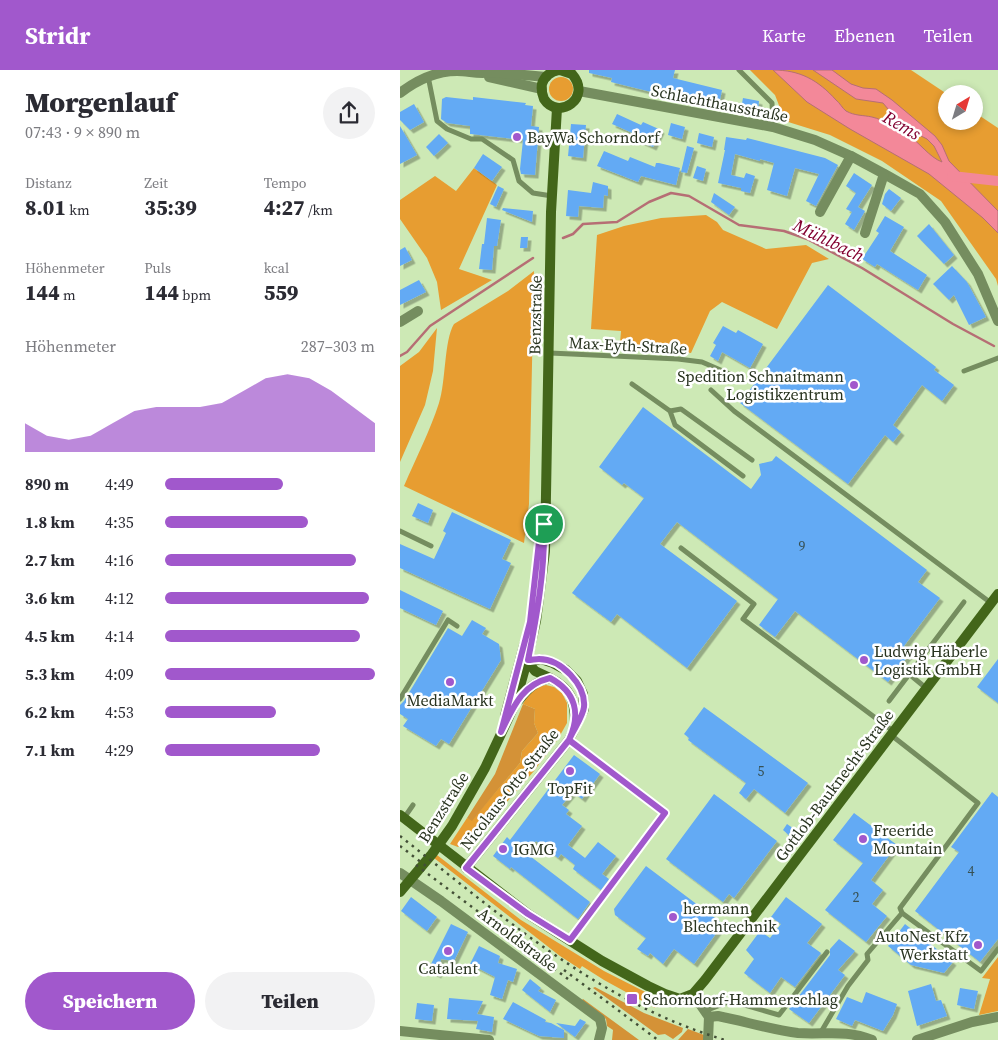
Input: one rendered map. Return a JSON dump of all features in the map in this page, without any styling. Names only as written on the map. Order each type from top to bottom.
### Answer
[{"type":"street","points":[[400,93],[428,76],[439,72],[457,70],[485,74],[492,72],[558,71],[572,74],[577,79],[579,91],[577,98],[572,104],[564,108],[556,108],[550,105],[545,100],[542,89],[543,81],[558,71]]},
{"type":"street","points":[[485,74],[491,78],[542,89]]},
{"type":"street","name":"Schlachthausstraße","points":[[579,91],[773,127],[815,140],[851,156],[884,174],[920,194],[945,222],[978,274],[998,321]]},
{"type":"street","name":"Benzstraße","points":[[400,892],[432,854],[466,803],[485,768],[515,704],[528,660],[538,603],[544,551],[550,353],[552,196],[556,108]]},
{"type":"street","points":[[820,212],[851,156]]},
{"type":"street","points":[[865,233],[884,174]]},
{"type":"street","points":[[400,322],[418,311]]},
{"type":"street","name":"Benzstraße","points":[[501,732],[530,622],[539,542],[544,524]]},
{"type":"street","name":"Gottlob-Bauknecht-Straße","points":[[693,994],[998,594]]},
{"type":"street","name":"Nicolaus-Otto-Straße","points":[[466,868],[569,740],[584,709],[583,694],[576,681],[566,670],[541,659],[528,660],[535,671],[568,690],[575,707],[575,727]]},
{"type":"street","points":[[515,704],[526,690],[538,681],[550,678]]},
{"type":"street","points":[[402,816],[466,868],[528,914],[602,961],[665,994],[680,999],[693,994],[707,1014],[708,1040]]},
{"type":"street","name":"Arnoldstraße","points":[[400,873],[441,901],[600,1019],[602,1028],[599,1040]]},
{"type":"street","points":[[707,1014],[799,1033],[838,1032],[863,1036],[872,1040]]},
{"type":"street","points":[[917,1040],[972,1022],[998,1018]]},
{"type":"street","points":[[400,1031],[437,1038],[490,1040]]},
{"type":"lane","points":[[740,70],[772,103],[773,127]]},
{"type":"lane","points":[[428,76],[437,121],[447,129],[471,139],[482,139],[513,160],[519,181],[533,193],[552,196]]},
{"type":"lane","name":"Max-Eyth-Straße","points":[[550,353],[678,358],[702,362],[732,375]]},
{"type":"lane","points":[[964,371],[998,358]]},
{"type":"lane","points":[[632,384],[670,411],[676,426],[743,476]]},
{"type":"lane","points":[[711,390],[734,411],[991,603]]},
{"type":"lane","points":[[670,411],[681,408],[752,460]]},
{"type":"lane","points":[[400,531],[431,546]]},
{"type":"lane","points":[[681,548],[754,604],[743,619],[892,733],[978,803],[900,908],[902,913],[981,971],[998,950]]},
{"type":"lane","points":[[889,701],[964,602]]},
{"type":"lane","points":[[400,700],[448,620],[457,626]]},
{"type":"lane","points":[[909,674],[926,688]]},
{"type":"lane","points":[[569,740],[665,813],[570,940]]},
{"type":"lane","points":[[402,816],[413,805]]},
{"type":"lane","points":[[821,1032],[848,986],[868,960],[867,954],[902,913]]},
{"type":"lane","points":[[707,1014],[730,1001],[779,1015],[827,952]]},
{"type":"shaded area","points":[[750,70],[911,70],[938,88],[938,130],[983,130],[983,118],[998,128],[998,286],[996,279],[941,201],[882,161],[830,135],[785,121],[775,95]]},
{"type":"shaded area","points":[[773,70],[792,72],[808,78],[822,87],[849,113],[877,118],[895,126],[911,137],[933,157],[942,162],[934,146],[927,139],[899,122],[883,103],[856,99],[813,70],[832,70],[851,84],[863,88],[876,89],[892,100],[935,136],[942,145],[949,161],[998,211],[998,233],[983,218],[929,174],[807,102]]},
{"type":"shaded area","points":[[561,77],[570,80],[573,89],[570,98],[561,101],[552,98],[549,89],[552,80]]},
{"type":"shaded area","points":[[474,168],[497,185],[459,269],[492,280],[441,310],[437,282],[427,258],[400,219],[400,200],[435,176],[456,191]]},
{"type":"shaded area","points":[[706,215],[717,222],[723,230],[766,249],[806,245],[829,259],[812,263],[777,329],[722,302],[710,311],[691,353],[620,343],[621,331],[591,329],[597,235],[624,226],[661,218]]},
{"type":"shaded area","points":[[534,271],[529,504],[524,543],[404,486],[439,403],[448,340],[454,324],[508,291]]},
{"type":"shaded area","points":[[437,328],[433,371],[425,405],[400,462],[400,366],[419,352]]},
{"type":"shaded area","points":[[546,685],[554,687],[562,693],[567,703],[567,723],[558,739],[534,771],[478,835],[466,844],[458,847],[450,844],[467,818],[472,820],[520,763],[522,751],[538,733],[534,723],[535,709],[523,704],[532,691]]},
{"type":"shaded area","points":[[523,704],[535,709],[534,723],[538,733],[522,751],[520,763],[472,821],[467,818],[495,774]]},
{"type":"shaded area","points":[[437,855],[521,920],[604,971],[659,999],[655,1008],[582,966],[580,969],[560,956],[434,858]]},
{"type":"shaded area","points":[[998,957],[998,1011],[979,1015],[990,979],[982,978]]},
{"type":"shaded area","points":[[595,987],[644,1013],[683,1028],[682,1032],[673,1039],[665,1034],[658,1035],[593,988]]},
{"type":"shaded area","points":[[583,999],[639,1040],[612,1040],[613,1030],[607,1026],[606,1019]]},
{"type":"shaded area","points":[[688,1029],[704,1035],[704,1040],[678,1040]]},
{"type":"building","points":[[589,70],[675,70],[673,78],[722,90],[719,105],[693,99],[692,102],[611,82],[612,78],[589,73]]},
{"type":"building","name":"BayWa Schorndorf","points":[[446,97],[473,100],[473,97],[526,103],[525,105],[533,106],[531,126],[539,127],[535,175],[521,174],[523,140],[470,134],[470,126],[447,123],[441,119],[442,99]]},
{"type":"building","points":[[743,98],[759,101],[758,111],[741,109]]},
{"type":"building","points":[[414,104],[424,122],[410,130],[400,120],[400,112]]},
{"type":"building","points":[[617,114],[641,125],[643,122],[661,130],[653,147],[635,139],[637,135],[612,124]]},
{"type":"building","points":[[671,123],[685,127],[682,139],[668,135]]},
{"type":"building","points":[[571,124],[586,125],[583,158],[568,156]]},
{"type":"building","points":[[400,126],[417,155],[400,164]]},
{"type":"building","points":[[699,133],[714,137],[712,147],[697,143]]},
{"type":"building","points":[[439,134],[448,143],[434,156],[426,147]]},
{"type":"building","points":[[726,137],[746,140],[747,138],[825,158],[838,165],[816,206],[806,201],[819,174],[795,168],[787,196],[767,190],[774,163],[735,154],[731,175],[744,178],[746,173],[755,176],[750,193],[741,191],[741,188],[718,183]]},
{"type":"building","points":[[687,146],[694,148],[687,173],[681,172]]},
{"type":"building","points":[[604,151],[628,161],[630,157],[655,167],[656,163],[659,163],[680,168],[676,185],[641,176],[638,182],[597,166]]},
{"type":"building","points":[[483,154],[502,167],[492,181],[474,168]]},
{"type":"building","points":[[697,166],[706,169],[703,181],[693,178]]},
{"type":"building","points":[[854,173],[872,185],[858,207],[865,211],[854,230],[845,224],[852,212],[846,209],[856,193],[846,186]]},
{"type":"building","points":[[593,182],[608,186],[608,196],[604,195],[603,208],[579,206],[578,217],[566,216],[568,190],[591,193]]},
{"type":"building","points":[[498,186],[504,189],[496,207],[490,204]]},
{"type":"building","points":[[889,189],[901,198],[891,211],[882,204],[885,194]]},
{"type":"building","points":[[714,193],[735,207],[729,215],[711,202]]},
{"type":"building","points":[[503,208],[533,211],[532,222],[502,210]]},
{"type":"building","points":[[885,216],[904,227],[890,251],[927,275],[918,290],[877,264],[875,267],[862,259],[879,233],[876,231]]},
{"type":"building","points":[[487,218],[501,220],[497,246],[494,246],[492,270],[479,269]]},
{"type":"building","points":[[929,224],[954,255],[944,264],[917,236]]},
{"type":"building","points":[[521,237],[528,237],[527,248],[520,248]]},
{"type":"building","points":[[405,247],[412,260],[400,266],[400,250]]},
{"type":"building","points":[[952,266],[967,282],[986,317],[969,325],[954,295],[949,300],[933,284]]},
{"type":"building","points":[[419,280],[426,292],[400,305],[400,290]]},
{"type":"building","name":"Spedition Schnaitmann Logistikzentrum","points":[[828,285],[936,367],[934,370],[954,385],[942,401],[922,385],[893,425],[901,432],[893,442],[885,435],[848,484],[740,403]]},
{"type":"building","points":[[723,326],[736,333],[738,330],[763,344],[750,368],[722,352],[718,361],[710,356],[716,345],[713,343]]},
{"type":"building","points":[[643,407],[751,489],[761,475],[759,464],[772,461],[776,456],[927,570],[918,582],[940,598],[904,646],[912,651],[888,682],[795,611],[775,637],[759,625],[778,599],[677,522],[660,544],[737,601],[687,668],[617,614],[611,622],[572,593],[644,498],[624,483],[622,485],[599,467]]},
{"type":"building","points":[[418,503],[433,510],[428,523],[412,516]]},
{"type":"building","points":[[452,512],[511,540],[502,559],[511,563],[490,609],[400,568],[400,544],[434,559],[446,533],[443,531]]},
{"type":"building","points":[[400,590],[443,611],[436,625],[400,608]]},
{"type":"building","name":"MediaMarkt","points":[[472,620],[486,628],[482,634],[499,644],[501,660],[449,744],[441,739],[436,746],[403,726],[408,719],[400,714],[400,705],[448,628],[462,636]]},
{"type":"building","points":[[998,659],[998,703],[977,687]]},
{"type":"building","points":[[704,707],[808,783],[785,813],[754,789],[746,799],[739,793],[746,783],[688,740],[689,738],[684,734]]},
{"type":"building","points":[[574,755],[600,774],[582,799],[573,792],[562,805],[569,810],[566,814],[582,826],[568,845],[585,858],[598,842],[616,856],[602,874],[609,879],[601,890],[573,869],[575,865],[561,854],[558,858],[536,841],[526,853],[590,902],[578,919],[511,867],[510,869],[493,856],[507,837],[510,840]]},
{"type":"building","points":[[992,792],[998,797],[998,939],[980,962],[915,911],[959,852],[951,847]]},
{"type":"building","points":[[714,794],[777,841],[734,898],[729,894],[723,902],[666,859]]},
{"type":"building","points":[[854,813],[897,845],[871,880],[883,890],[872,904],[887,916],[866,942],[825,910],[863,863],[833,840]]},
{"type":"building","points":[[787,824],[797,831],[792,838],[783,830]]},
{"type":"building","name":"hermann Blechtechnik","points":[[646,866],[723,924],[694,964],[674,949],[663,964],[650,953],[648,956],[637,949],[646,938],[615,915],[614,909]]},
{"type":"building","points":[[411,897],[437,917],[427,931],[401,911]]},
{"type":"building","points":[[786,897],[822,924],[807,943],[821,953],[795,987],[781,977],[770,993],[744,973],[754,959],[746,950],[760,931],[770,938],[781,924],[771,917]]},
{"type":"building","name":"Catalent","points":[[451,924],[468,932],[454,961],[441,959],[438,975],[428,970]]},
{"type":"building","points":[[905,924],[953,962],[944,973],[911,965],[888,946]]},
{"type":"building","points":[[839,939],[855,951],[838,970],[845,975],[809,1023],[789,1009],[830,955],[830,949]]},
{"type":"building","points":[[479,946],[500,956],[498,963],[517,969],[513,982],[508,980],[502,999],[490,995],[495,977],[470,964]]},
{"type":"building","points":[[530,979],[541,988],[538,991],[556,1000],[550,1012],[522,990]]},
{"type":"building","points":[[931,984],[936,1001],[941,1000],[947,1016],[917,1026],[908,991]]},
{"type":"building","points":[[960,988],[978,991],[974,1009],[957,1005]]},
{"type":"building","points":[[866,992],[897,1004],[893,1015],[883,1031],[855,1020],[852,1026],[836,1019],[847,997],[862,1003]]},
{"type":"building","points":[[449,998],[483,1001],[477,1014],[494,1017],[492,1032],[476,1029],[478,1021],[447,1019]]},
{"type":"building","points":[[513,1002],[546,1020],[545,1022],[564,1030],[564,1038],[539,1036],[503,1019]]},
{"type":"building","points":[[417,1003],[434,1005],[432,1021],[415,1019]]},
{"type":"building","points":[[580,1019],[586,1022],[575,1037],[556,1023],[575,1026]]},
{"type":"waterway","points":[[952,176],[998,181]]},
{"type":"waterway","name":"Mühlbach","points":[[563,238],[573,234],[583,224],[617,222],[649,202],[671,193],[689,196],[739,225],[784,231],[807,239],[862,268],[953,324],[994,346]]},
{"type":"waterway","name":"Mühlbach","points":[[400,356],[407,352],[430,326],[533,258]]},
{"type":"railway","points":[[400,836],[514,926],[593,980],[679,1024],[725,1040]]},
{"type":"railway","points":[[400,846],[426,866]]},
{"type":"railway","points":[[416,865],[568,979]]},
{"type":"railway","points":[[564,970],[658,1040]]},
{"type":"place","name":"BayWa Schorndorf","points":[[517,137]]},
{"type":"place","name":"Spedition Schnaitmann Logistikzentrum","points":[[854,385]]},
{"type":"place","name":"Ludwig Häberle Logistik GmbH","points":[[864,660]]},
{"type":"place","name":"MediaMarkt","points":[[450,682]]},
{"type":"place","name":"TopFit","points":[[570,771]]},
{"type":"place","name":"Freeride Mountain","points":[[863,839]]},
{"type":"place","name":"IGMG","points":[[503,849]]},
{"type":"place","name":"hermann Blechtechnik","points":[[673,917]]},
{"type":"place","name":"AutoNest Kfz Werkstatt","points":[[978,945]]},
{"type":"place","name":"Catalent","points":[[448,951]]},
{"type":"place","name":"Schorndorf-Hammerschlag","points":[[632,999]]},
{"type":"route","points":[[544,524],[539,542],[530,622],[501,732],[515,704],[526,690],[538,681],[550,678],[568,690],[575,707],[575,727],[569,740],[466,868],[528,914],[570,940],[665,813],[569,740],[584,709],[583,694],[576,681],[566,670],[541,659],[528,660],[536,621],[544,551],[544,524]]},
{"type":"water label","name":"Rems","points":[[902,125]]}]
